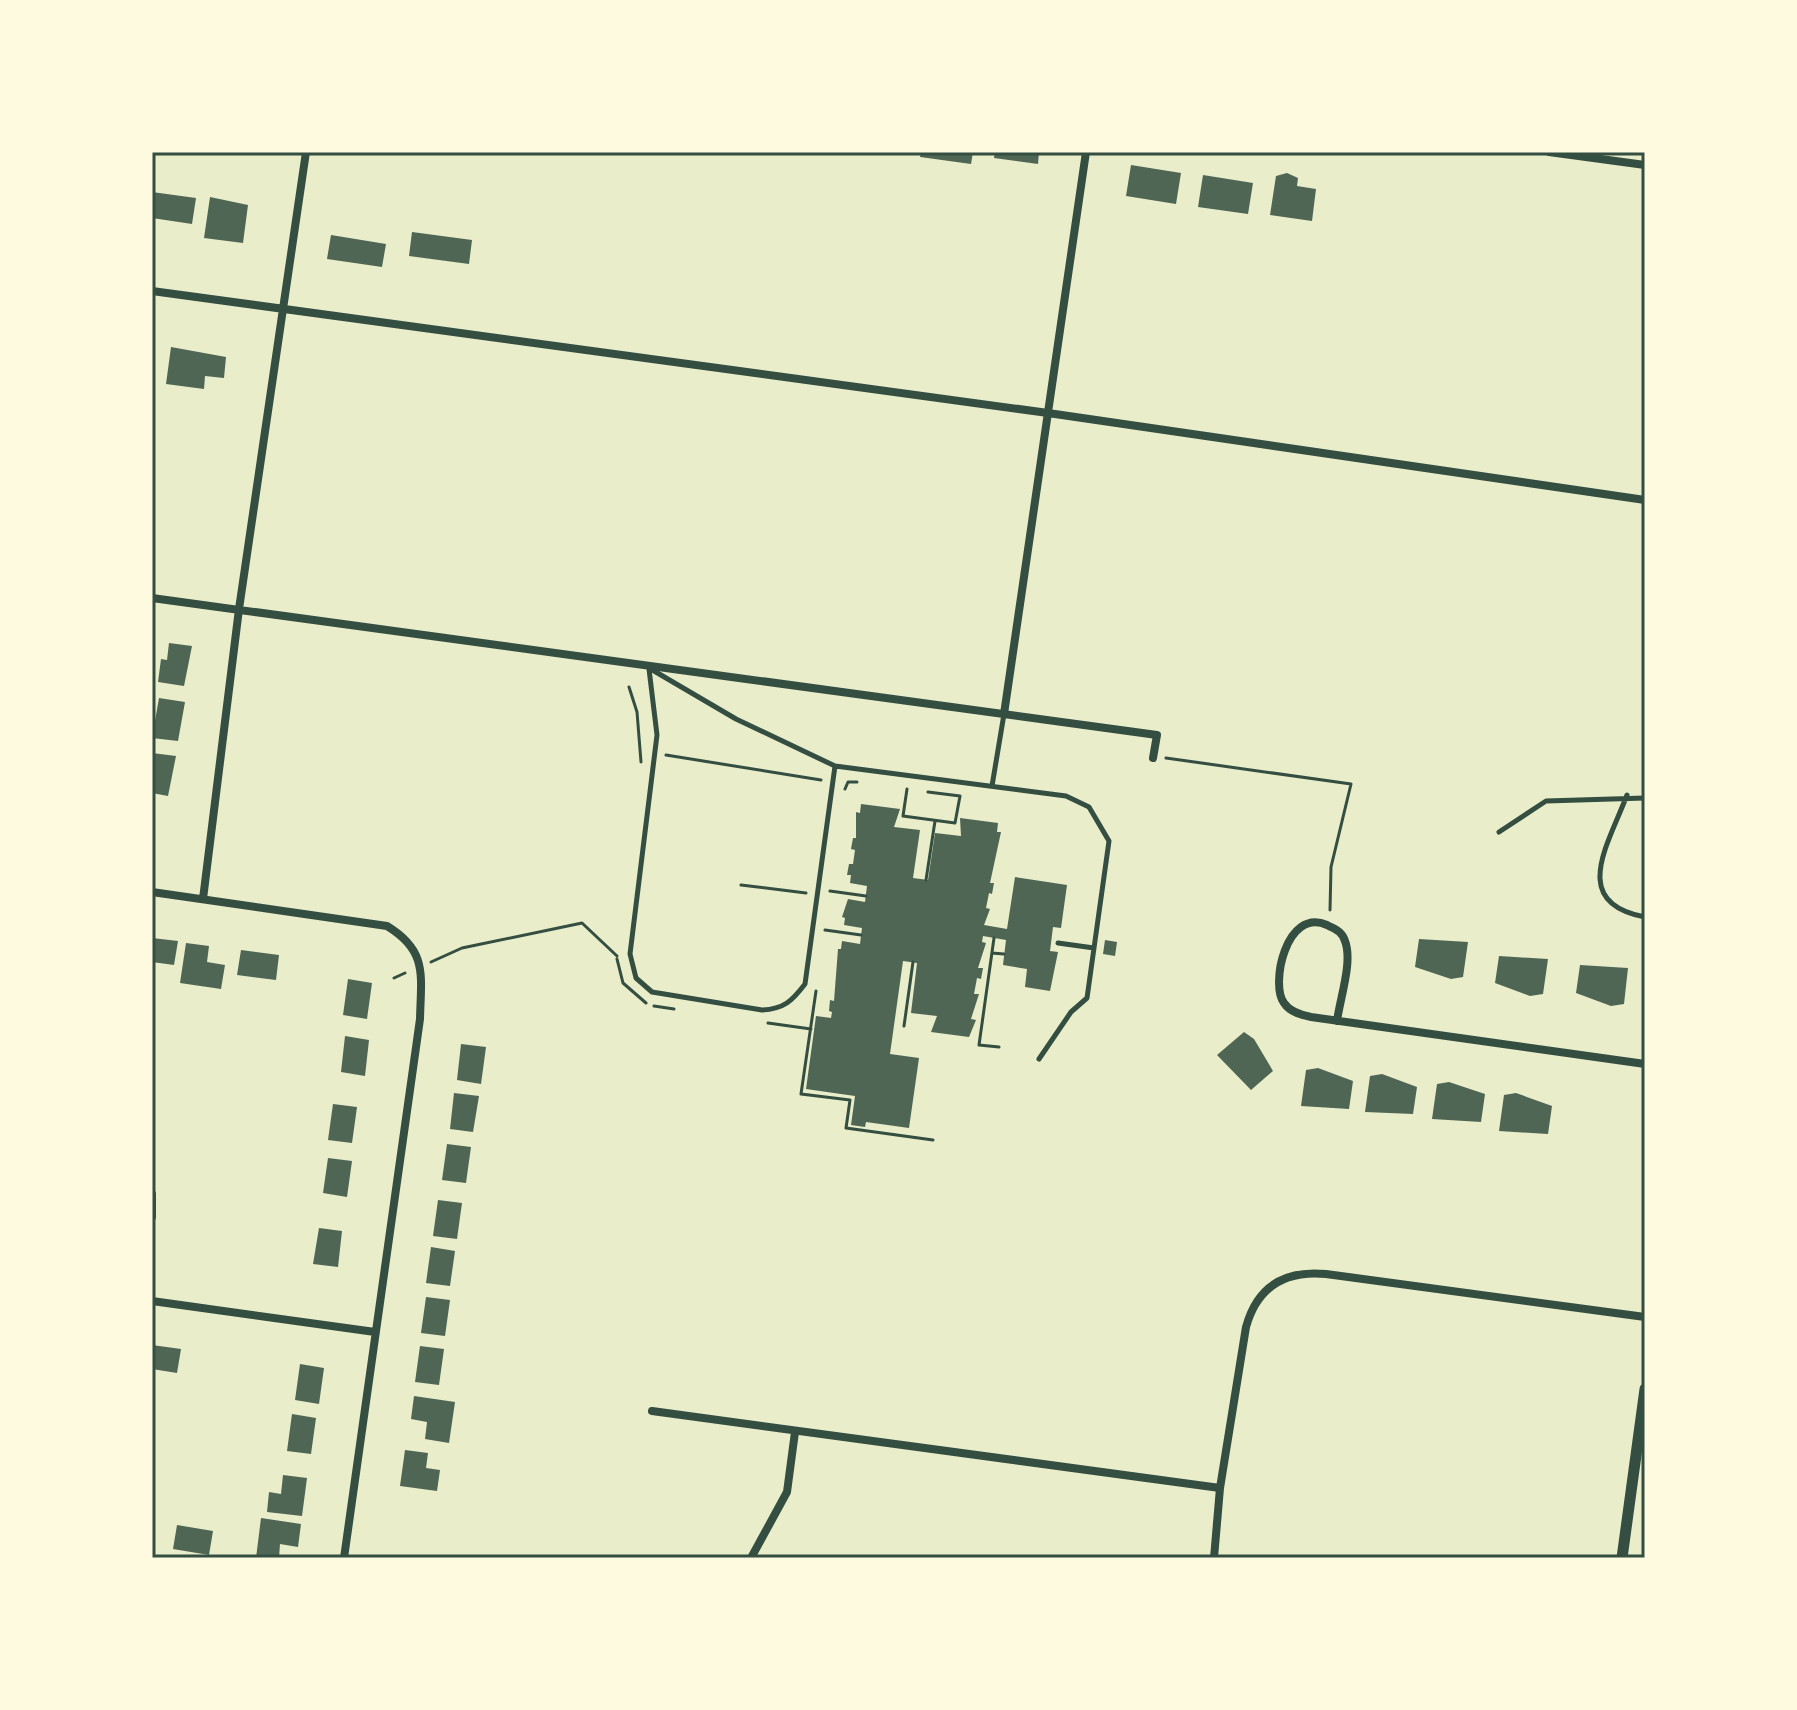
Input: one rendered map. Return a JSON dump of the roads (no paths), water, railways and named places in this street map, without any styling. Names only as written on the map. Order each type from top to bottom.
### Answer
[{"type":"street","points":[[203,899],[239,609],[306,152]]},
{"type":"street","points":[[1004,714],[1086,152]]},
{"type":"street","points":[[1549,152],[1645,165]]},
{"type":"street","points":[[152,291],[1048,413],[1645,500]]},
{"type":"street","points":[[152,598],[1157,735],[1153,757]]},
{"type":"street","points":[[152,892],[387,926],[410,942],[421,967],[420,1019],[344,1558]]},
{"type":"street","points":[[1337,1021],[1347,951],[1339,930],[1313,922],[1293,933],[1286,943],[1279,993],[1283,1003],[1300,1015],[1337,1021],[1645,1064]]},
{"type":"street","points":[[152,1194],[152,1217]]},
{"type":"street","points":[[1214,1558],[1220,1488],[1253,1303],[1281,1281],[1306,1272],[1645,1317]]},
{"type":"street","points":[[152,1301],[375,1332]]},
{"type":"street","points":[[1622,1558],[1645,1389]]},
{"type":"street","points":[[652,1411],[1220,1488]]},
{"type":"street","points":[[751,1558],[787,1492],[795,1432]]},
{"type":"lane","points":[[649,668],[657,735],[630,954],[636,978],[644,986],[669,997],[762,1010],[777,1010],[791,1003],[805,984],[835,766]]},
{"type":"lane","points":[[649,668],[736,719],[835,766],[1066,796],[1089,807],[1109,841],[1087,998],[1071,1012],[1039,1059]]},
{"type":"lane","points":[[992,786],[1004,714]]},
{"type":"lane","points":[[1499,832],[1546,801],[1627,795],[1645,798]]},
{"type":"lane","points":[[1627,795],[1598,883],[1606,902],[1625,913],[1645,917]]},
{"type":"lane","points":[[1058,943],[1094,948]]}]
